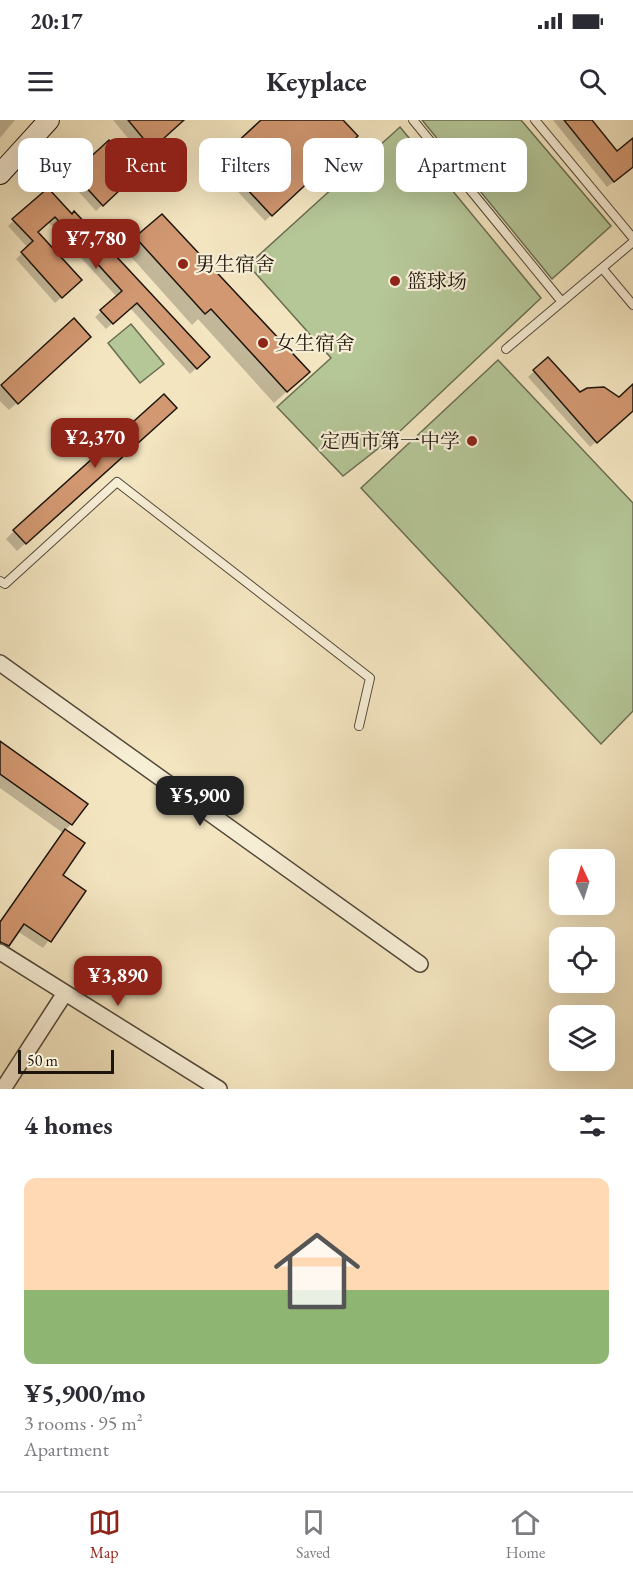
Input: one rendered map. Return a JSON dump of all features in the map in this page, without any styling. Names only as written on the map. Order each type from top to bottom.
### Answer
[{"type":"main road","points":[[0,174],[50,120]]},
{"type":"street","points":[[0,663],[420,964]]},
{"type":"street","points":[[0,952],[219,1089]]},
{"type":"street","points":[[3,1089],[65,993]]},
{"type":"lane","points":[[413,120],[562,302]]},
{"type":"lane","points":[[506,350],[633,240],[535,120]]},
{"type":"lane","points":[[602,268],[633,305]]},
{"type":"lane","points":[[0,581],[5,584],[117,482],[370,678],[359,726]]},
{"type":"green space","points":[[422,120],[521,120],[611,226],[552,279],[481,192],[527,192],[527,138],[437,138]]},
{"type":"green space","name":"篮球场","points":[[400,127],[409,138],[396,138],[396,192],[454,192],[541,298],[398,433],[343,476],[277,407],[331,358],[248,265],[328,192],[384,192],[384,142]]},
{"type":"green space","points":[[131,324],[164,364],[140,383],[108,343]]},
{"type":"green space","points":[[498,360],[633,503],[633,711],[601,744],[361,488]]},
{"type":"building","points":[[128,120],[184,120],[164,138],[143,138]]},
{"type":"building","points":[[261,120],[343,120],[358,136],[356,138],[303,138],[303,187],[272,216],[250,192],[291,192],[291,138],[242,138]]},
{"type":"building","points":[[564,120],[592,120],[617,151],[633,138],[633,167],[614,182]]},
{"type":"building","points":[[105,144],[105,192],[118,192],[103,206],[90,192],[93,192],[93,155]]},
{"type":"building","points":[[43,192],[52,192],[72,214],[74,211],[210,357],[197,369],[137,303],[113,324],[100,310],[122,291],[55,217],[38,232],[82,280],[62,298],[21,252],[33,241],[12,219]]},
{"type":"building","points":[[162,214],[310,372],[287,392],[211,309],[205,314],[135,237]]},
{"type":"building","points":[[74,318],[91,337],[18,404],[1,385]]},
{"type":"building","points":[[548,357],[580,392],[587,388],[604,387],[619,397],[633,384],[633,411],[597,443],[533,370]]},
{"type":"building","points":[[164,394],[177,408],[26,544],[13,530]]},
{"type":"building","points":[[0,741],[88,804],[72,825],[0,774]]},
{"type":"building","points":[[65,829],[85,843],[63,875],[86,891],[51,942],[24,924],[9,946],[0,942],[0,922]]},
{"type":"place","name":"男生宿舍","points":[[183,264]]},
{"type":"place","name":"篮球场","points":[[395,281]]},
{"type":"place","name":"女生宿舍","points":[[263,343]]},
{"type":"place","name":"定西市第一中学","points":[[472,441]]}]
